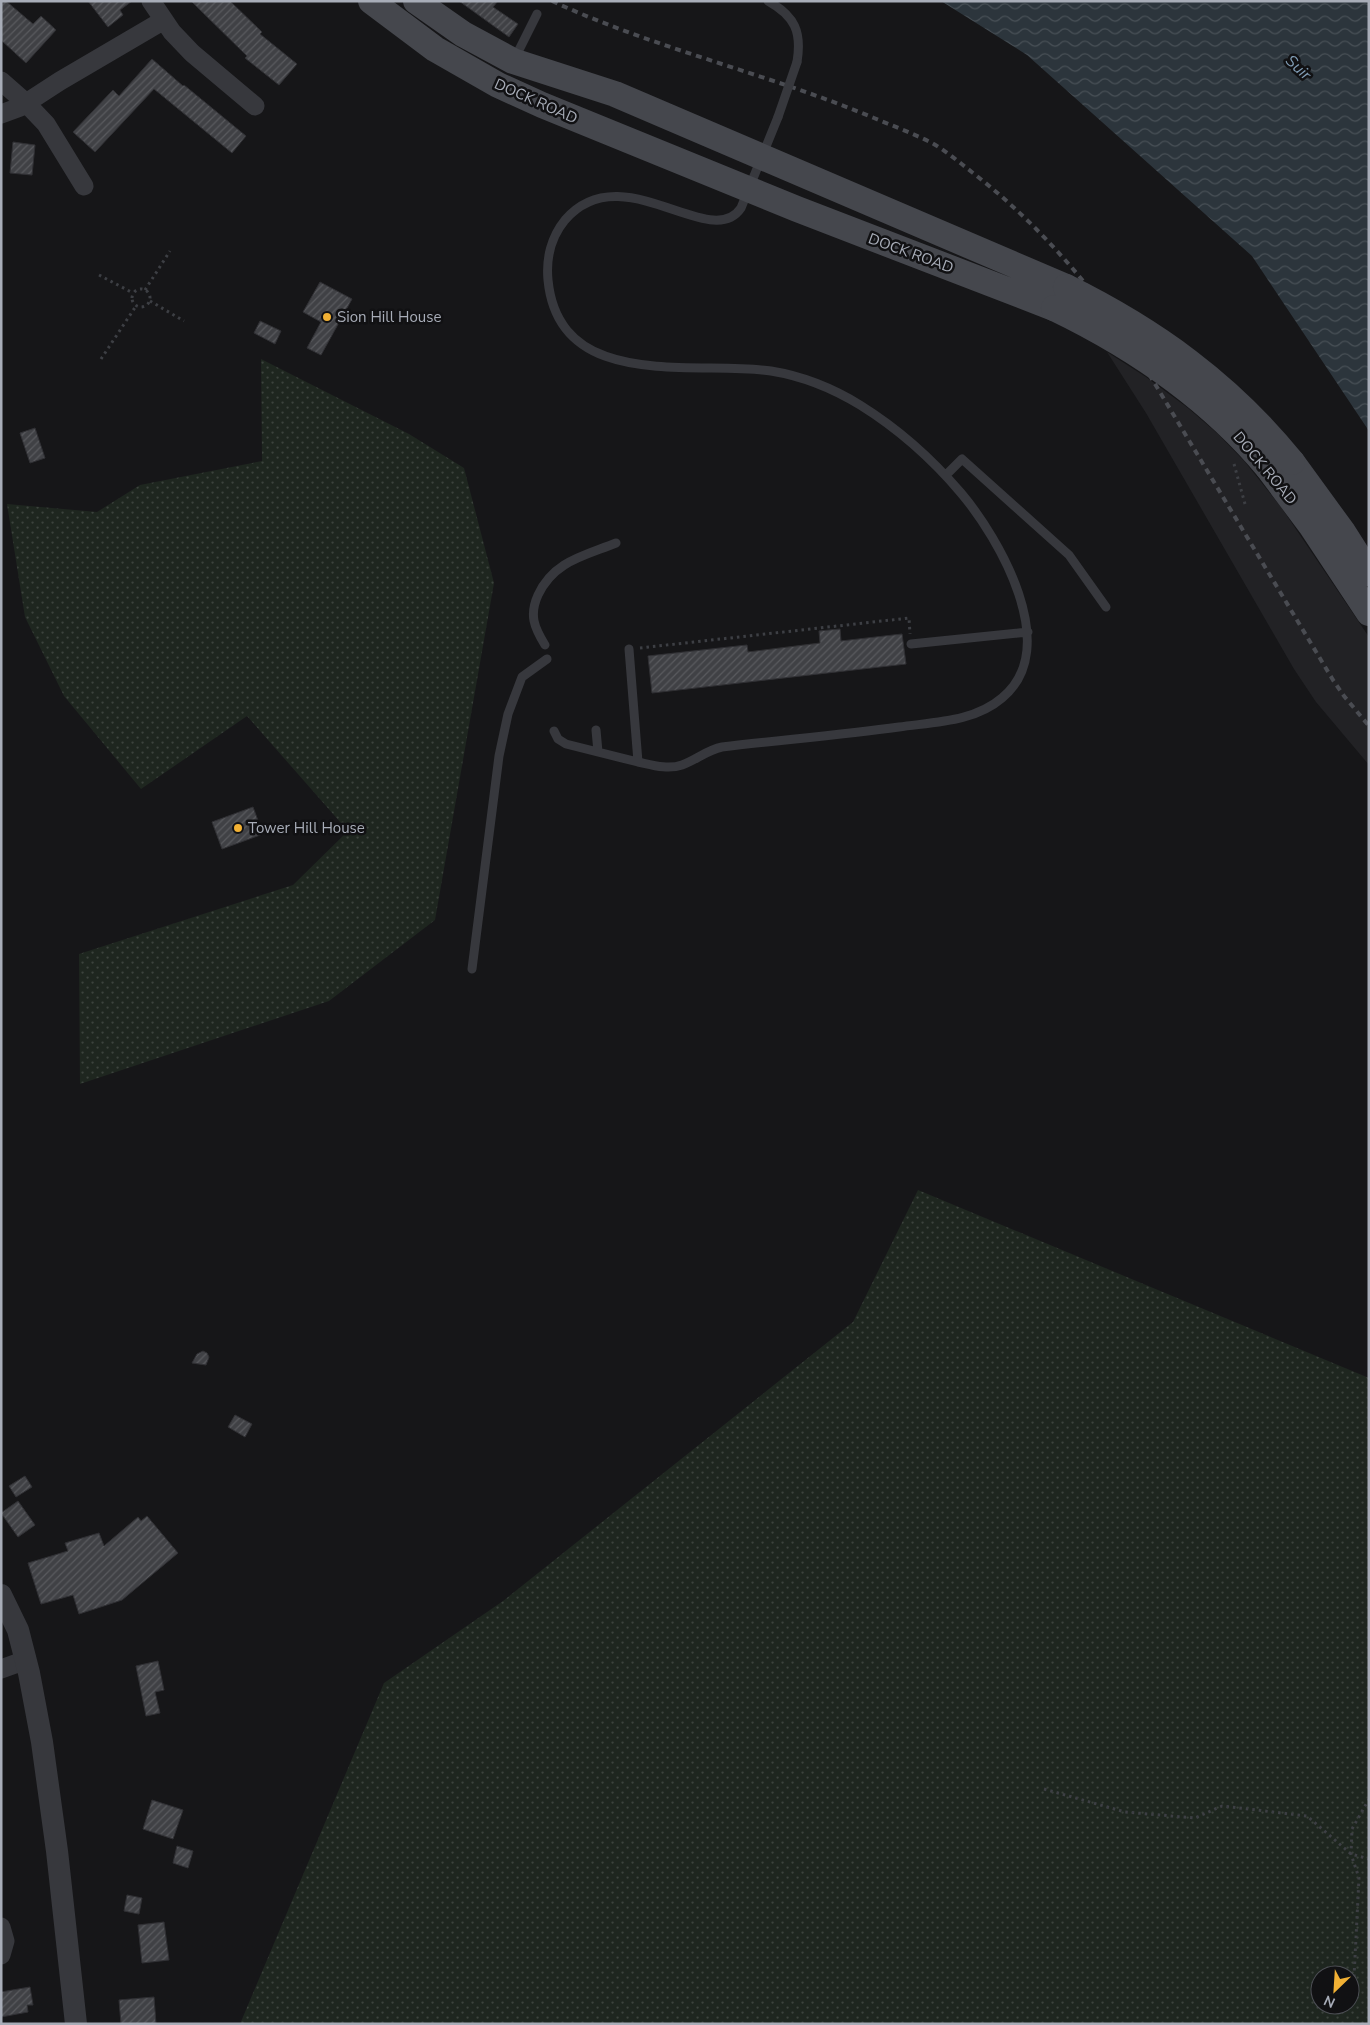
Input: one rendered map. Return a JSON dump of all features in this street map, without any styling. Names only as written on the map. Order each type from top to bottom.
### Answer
[{"type":"main road","name":"DOCK ROAD","points":[[371,1],[435,49],[498,85],[542,105],[910,253],[987,280],[1060,297],[1119,314],[1187,360],[1246,410],[1280,465],[1307,520],[1369,613]]},
{"type":"main road","name":"DOCK ROAD","points":[[416,1],[456,29],[513,61],[615,94],[761,157],[1060,297]]},
{"type":"main road","name":"DOCK ROAD","points":[[1280,465],[1328,511],[1369,573]]},
{"type":"street","points":[[151,1],[164,20],[192,53],[255,106]]},
{"type":"street","points":[[1,114],[26,103],[60,80],[164,20]]},
{"type":"street","points":[[1,81],[26,103],[52,133],[84,186]]},
{"type":"street","points":[[1,1595],[18,1630],[26,1660],[43,1750],[57,1851],[76,2024]]},
{"type":"street","points":[[1,1669],[26,1660]]},
{"type":"street","points":[[1,1927],[5,1941],[1,1954]]},
{"type":"lane","points":[[554,731],[558,739],[566,744],[638,762],[676,767],[708,751],[722,747],[925,724],[974,714],[1000,700],[1016,682],[1025,660],[1028,632],[1019,597],[1002,556],[978,514],[946,475],[878,417],[852,400],[824,387],[789,375],[771,371],[660,367],[602,355],[578,340],[561,322],[552,298],[548,264],[555,236],[566,219],[574,212],[596,200],[618,196],[639,198],[699,219],[724,220],[737,214],[778,117],[797,62],[799,36],[791,19],[780,8],[768,1]]},
{"type":"lane","points":[[513,61],[537,14]]},
{"type":"lane","points":[[946,475],[962,459],[1069,555],[1106,607]]},
{"type":"lane","points":[[545,645],[534,625],[532,614],[535,602],[548,578],[569,562],[616,544]]},
{"type":"lane","points":[[911,644],[1028,632]]},
{"type":"lane","points":[[629,650],[638,762]]},
{"type":"lane","points":[[472,969],[499,756],[508,714],[522,677],[546,659]]},
{"type":"lane","points":[[596,730],[598,752]]},
{"type":"path","points":[[145,290],[170,251]]},
{"type":"path","points":[[99,275],[133,293]]},
{"type":"path","points":[[140,288],[145,290],[150,295],[150,301],[145,306],[136,306],[132,302],[133,293],[140,288]]},
{"type":"path","points":[[150,301],[184,321]]},
{"type":"path","points":[[101,359],[136,306]]},
{"type":"path","points":[[1232,456],[1245,504]]},
{"type":"path","points":[[629,650],[909,618],[911,644]]},
{"type":"path","points":[[1044,1789],[1125,1812],[1195,1818],[1222,1806],[1307,1816],[1351,1854],[1369,1859]]},
{"type":"path","points":[[1355,1965],[1359,1878],[1351,1854],[1352,1829],[1369,1799]]},
{"type":"shaded area","points":[[1107,352],[1146,377],[1188,408],[1218,434],[1245,462],[1281,507],[1369,637],[1369,765],[1316,702],[1294,669],[1146,413]]},
{"type":"shaded area","points":[[261,359],[409,434],[464,468],[494,583],[435,920],[329,1001],[80,1084],[79,954],[293,885],[348,831],[247,716],[141,789],[64,696],[25,617],[7,504],[97,512],[140,485],[262,461]]},
{"type":"shaded area","points":[[918,1190],[1369,1378],[1369,2024],[240,2024],[384,1683],[503,1601],[853,1322]]},
{"type":"water","name":"Suir","points":[[941,1],[1369,1],[1369,431],[1252,256],[1027,55]]},
{"type":"building","points":[[1,1],[6,1],[33,24],[41,16],[56,30],[26,63],[1,40]]},
{"type":"building","points":[[88,1],[132,1],[120,10],[123,15],[108,27]]},
{"type":"building","points":[[191,1],[230,1],[262,32],[260,34],[297,64],[279,85],[245,58],[247,56]]},
{"type":"building","points":[[459,1],[498,1],[493,7],[518,24],[509,37]]},
{"type":"building","points":[[152,59],[246,136],[232,153],[154,89],[95,152],[73,132],[113,90],[119,96]]},
{"type":"building","points":[[13,142],[35,145],[32,175],[10,173]]},
{"type":"building","name":"Sion Hill House","points":[[320,282],[352,299],[321,355],[307,348],[321,322],[303,312]]},
{"type":"building","points":[[260,321],[281,331],[275,344],[254,333]]},
{"type":"building","points":[[35,428],[45,458],[30,463],[20,433]]},
{"type":"building","points":[[840,629],[841,641],[902,634],[906,664],[652,693],[648,656],[747,645],[748,652],[820,643],[819,631]]},
{"type":"building","name":"Tower Hill House","points":[[253,807],[263,834],[222,849],[212,822]]},
{"type":"building","points":[[203,1351],[209,1357],[206,1365],[192,1363],[197,1354]]},
{"type":"building","points":[[235,1415],[252,1424],[245,1437],[228,1427]]},
{"type":"building","points":[[25,1476],[32,1487],[16,1497],[9,1486]]},
{"type":"building","points":[[18,1501],[35,1525],[18,1537],[1,1513]]},
{"type":"building","points":[[147,1516],[178,1553],[122,1600],[79,1614],[73,1595],[41,1604],[28,1563],[68,1551],[65,1543],[99,1533],[104,1546],[138,1517],[141,1521]]},
{"type":"building","points":[[158,1661],[164,1690],[155,1692],[160,1713],[146,1716],[136,1666]]},
{"type":"building","points":[[152,1800],[183,1810],[173,1839],[143,1829]]},
{"type":"building","points":[[177,1846],[193,1851],[188,1868],[173,1863]]},
{"type":"building","points":[[127,1895],[142,1898],[139,1914],[124,1911]]},
{"type":"building","points":[[164,1922],[169,1960],[142,1963],[138,1925]]},
{"type":"building","points":[[30,1987],[33,2005],[27,2005],[28,2012],[1,2017],[1,1992]]},
{"type":"building","points":[[154,1997],[156,2024],[121,2024],[119,2000]]},
{"type":"railway","points":[[552,1],[591,18],[672,48],[834,102],[930,142],[957,160],[1018,211],[1078,274],[1131,344],[1333,680],[1369,726]]},
{"type":"place","name":"Sion Hill House","points":[[327,317]]},
{"type":"place","name":"Tower Hill House","points":[[238,828]]}]
